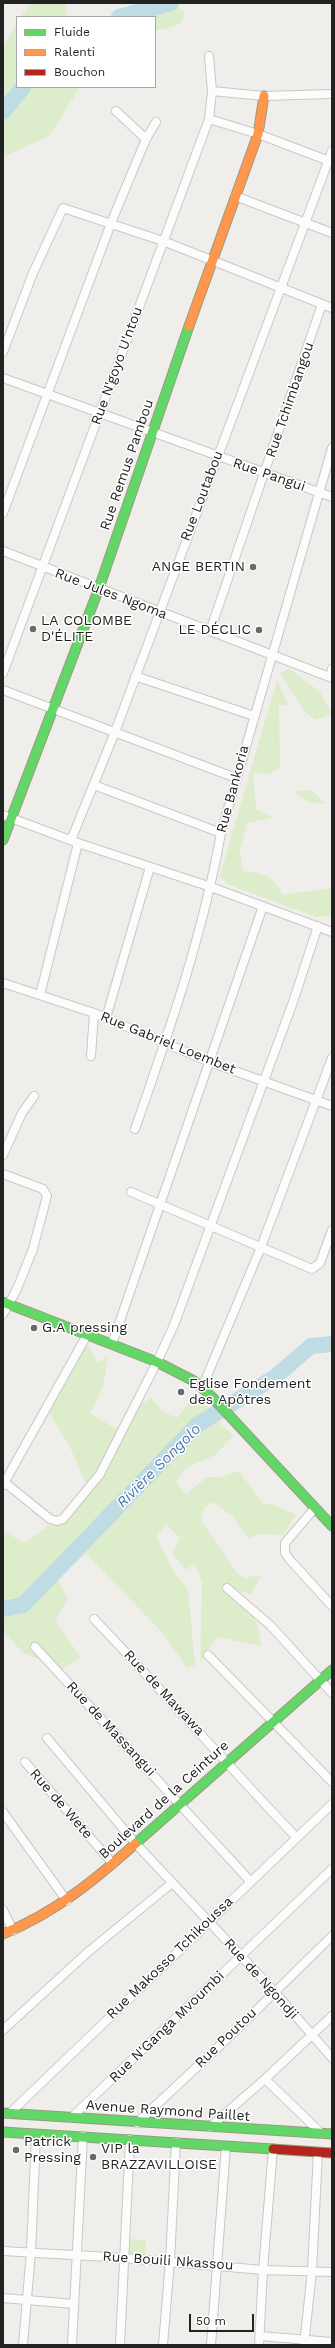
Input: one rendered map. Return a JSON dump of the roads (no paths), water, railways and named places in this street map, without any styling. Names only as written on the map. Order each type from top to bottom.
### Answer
[{"type":"street","name":"Rue N'goyo U'ntou","points":[[3,673],[209,119],[212,91],[209,56]]},
{"type":"street","points":[[212,91],[264,96],[332,94]]},
{"type":"street","name":"Rue Remus Pambou","points":[[3,840],[8,816],[54,708],[99,588],[212,260],[258,134],[264,96]]},
{"type":"street","points":[[116,111],[146,139]]},
{"type":"street","points":[[209,119],[258,134],[330,161]]},
{"type":"street","points":[[3,513],[112,223],[146,139],[156,122]]},
{"type":"street","name":"Rue Loutabou","points":[[40,995],[75,842],[94,785],[304,223],[330,161],[332,151]]},
{"type":"street","points":[[236,196],[332,233]]},
{"type":"street","points":[[3,352],[33,273],[60,211],[67,208],[163,241],[332,308]]},
{"type":"street","name":"Rue Tchimbangou","points":[[210,631],[322,304]]},
{"type":"street","name":"Rue Pangui","points":[[3,378],[153,434],[332,497]]},
{"type":"street","name":"Rue Bankoria","points":[[135,1130],[165,1043],[211,887],[221,833],[236,778],[332,448]]},
{"type":"street","name":"Rue Jules Ngoma","points":[[3,551],[158,612],[331,675]]},
{"type":"street","points":[[136,676],[254,716]]},
{"type":"street","points":[[3,690],[236,778]]},
{"type":"street","points":[[94,785],[221,833]]},
{"type":"street","points":[[8,816],[75,842],[211,887],[332,932]]},
{"type":"street","points":[[106,1018],[150,867]]},
{"type":"street","points":[[112,1344],[264,906]]},
{"type":"street","points":[[87,1335],[4,1483],[50,1519],[56,1521],[63,1519],[100,1474],[157,1362],[186,1294],[209,1226],[263,1081],[318,926]]},
{"type":"street","name":"Rue Gabriel Loembet","points":[[3,983],[94,1013],[210,1062],[332,1106]]},
{"type":"street","points":[[91,1056],[94,1013]]},
{"type":"street","points":[[202,1388],[261,1247],[332,1058]]},
{"type":"street","points":[[3,1155],[22,1113],[34,1096]]},
{"type":"street","points":[[3,1174],[46,1191],[47,1196],[33,1249],[17,1289],[6,1303],[3,1314]]},
{"type":"street","points":[[131,1192],[312,1269],[320,1263],[332,1230]]},
{"type":"street","points":[[6,1303],[157,1362],[202,1388],[332,1526]]},
{"type":"street","points":[[315,1508],[285,1543],[284,1549],[290,1560],[332,1606]]},
{"type":"street","points":[[227,1588],[271,1626],[332,1692]]},
{"type":"street","name":"Rue de Mawawa","points":[[94,1619],[167,1695],[297,1838]]},
{"type":"street","name":"Rue de Massangui","points":[[35,1647],[251,1882]]},
{"type":"street","points":[[208,1655],[332,1782]]},
{"type":"street","name":"Boulevard de la Ceinture","points":[[3,1934],[13,1931],[53,1912],[67,1901],[136,1844],[179,1804],[274,1723],[332,1670]]},
{"type":"street","name":"Rue de Ngondji","points":[[47,1738],[136,1844],[274,1991],[332,2058]]},
{"type":"street","name":"Rue de Wete","points":[[25,1762],[113,1864]]},
{"type":"street","name":"Rue Makosso Tchikoussa","points":[[6,2113],[332,1804]]},
{"type":"street","points":[[3,1812],[67,1901]]},
{"type":"street","name":"Rue N'Ganga Mvoumbi","points":[[71,2118],[332,1869]]},
{"type":"street","points":[[3,2030],[88,1952],[172,1883]]},
{"type":"street","points":[[3,1910],[13,1931]]},
{"type":"street","name":"Rue Poutou","points":[[137,2123],[230,2036],[274,1991],[332,1936]]},
{"type":"street","points":[[209,2128],[265,2080],[332,2016]]},
{"type":"street","points":[[265,2080],[322,2134]]},
{"type":"street","name":"Avenue Raymond Paillet","points":[[6,2113],[209,2128],[332,2134]]},
{"type":"street","points":[[3,2132],[332,2153]]},
{"type":"street","points":[[23,2345],[31,2252],[36,2134]]},
{"type":"street","points":[[72,2345],[83,2136]]},
{"type":"street","points":[[120,2345],[130,2139]]},
{"type":"street","points":[[163,2345],[170,2262],[176,2142]]},
{"type":"street","points":[[211,2345],[226,2146]]},
{"type":"street","points":[[273,2149],[263,2270],[260,2341],[332,2342]]},
{"type":"street","points":[[305,2342],[312,2271],[318,2152]]},
{"type":"street","name":"Rue Bouili Nkassou","points":[[3,2251],[124,2258],[263,2270],[332,2272]]},
{"type":"street","points":[[3,2298],[74,2304]]},
{"type":"waterway","points":[[123,16],[171,3]]},
{"type":"waterway","points":[[3,112],[22,88]]},
{"type":"waterway","name":"Rivière Songolo","points":[[3,1609],[23,1605],[197,1425],[275,1377],[311,1346],[332,1344]]},
{"type":"place","name":"ANGE BERTIN","points":[[253,567]]},
{"type":"place","name":"LA COLOMBE D'ÉLITE","points":[[33,629]]},
{"type":"place","name":"LE DÉCLIC","points":[[259,630]]},
{"type":"place","name":"G.A pressing","points":[[34,1328]]},
{"type":"place","name":"Eglise Fondement des Apôtres","points":[[181,1392]]},
{"type":"place","name":"Patrick Pressing","points":[[16,2150]]},
{"type":"place","name":"VIP la BRAZZAVILLOISE","points":[[93,2157]]}]
